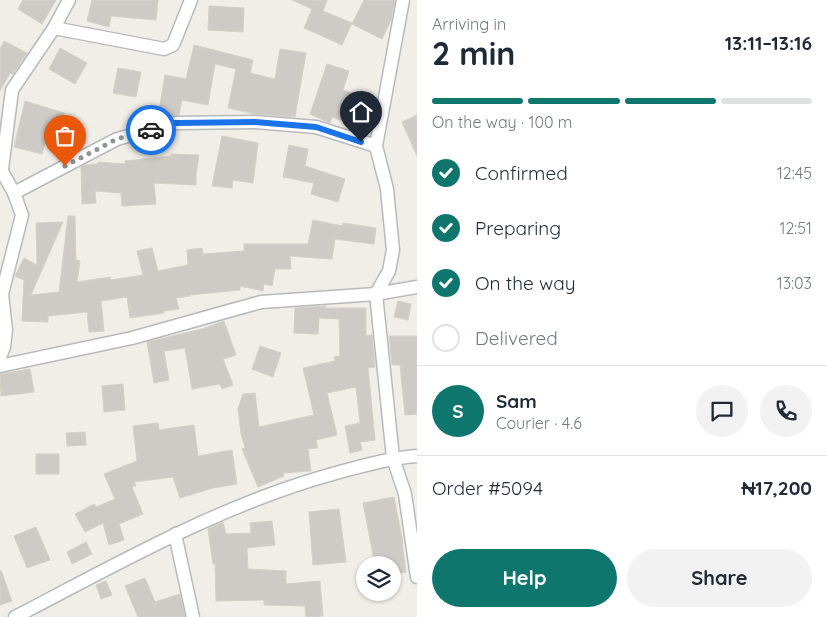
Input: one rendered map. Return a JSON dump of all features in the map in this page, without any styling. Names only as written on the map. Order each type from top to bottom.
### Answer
[{"type":"street","points":[[0,356],[4,347],[6,330],[2,294],[22,215],[14,193],[1,168],[12,90],[54,28],[69,0]]},
{"type":"street","points":[[54,28],[164,49],[172,45],[191,0]]},
{"type":"street","points":[[403,0],[376,146],[386,189],[393,250],[389,271],[376,294],[393,458],[405,494],[417,577]]},
{"type":"street","points":[[14,193],[117,139],[176,123],[255,122],[316,127],[376,146]]},
{"type":"street","points":[[0,366],[132,338],[261,302],[376,294],[417,287]]},
{"type":"street","points":[[15,617],[175,534],[239,506],[311,480],[393,458],[417,456]]},
{"type":"street","points":[[175,534],[193,617]]},
{"type":"building","points":[[23,0],[56,0],[42,24],[18,9]]},
{"type":"building","points":[[92,0],[158,0],[156,20],[111,16],[109,27],[87,21]]},
{"type":"building","points":[[292,0],[327,0],[323,11],[352,23],[342,45],[304,28],[312,9]]},
{"type":"building","points":[[364,0],[395,0],[391,20],[382,39],[352,24]]},
{"type":"building","points":[[209,6],[244,8],[243,32],[208,30]]},
{"type":"building","points":[[4,41],[27,53],[13,74],[10,73],[0,91],[0,49]]},
{"type":"building","points":[[194,45],[253,60],[250,73],[275,79],[280,49],[306,53],[295,117],[255,114],[228,108],[236,69],[215,64],[208,105],[182,100],[179,115],[158,116],[165,75],[186,79]]},
{"type":"building","points":[[60,48],[87,63],[75,84],[49,69]]},
{"type":"building","points":[[327,64],[349,71],[343,90],[369,99],[360,127],[332,117],[330,123],[310,114]]},
{"type":"building","points":[[118,68],[141,72],[136,97],[113,93]]},
{"type":"building","points":[[25,101],[64,113],[63,125],[50,123],[42,154],[14,147]]},
{"type":"building","points":[[417,115],[417,156],[402,122]]},
{"type":"building","points":[[222,136],[258,143],[253,183],[233,180],[232,188],[212,186]]},
{"type":"building","points":[[289,145],[308,149],[305,166],[345,179],[338,202],[311,194],[314,183],[283,177]]},
{"type":"building","points":[[171,154],[199,155],[196,185],[154,183],[156,204],[122,206],[121,193],[95,191],[96,203],[82,204],[81,167],[98,164],[98,162],[125,164],[125,161],[171,156]]},
{"type":"building","points":[[68,216],[75,216],[76,260],[80,261],[77,282],[110,277],[111,280],[143,275],[137,251],[152,248],[158,271],[188,265],[187,250],[202,248],[203,254],[244,251],[244,244],[308,244],[313,220],[342,226],[343,223],[376,228],[374,244],[335,239],[332,259],[290,256],[291,269],[275,269],[272,286],[264,284],[263,291],[240,286],[240,290],[189,295],[176,298],[179,309],[130,318],[127,297],[101,301],[104,331],[89,332],[87,312],[48,316],[48,322],[22,321],[24,280],[15,276],[24,258],[37,265],[36,223],[63,222],[31,295],[59,292]]},
{"type":"building","points":[[398,301],[411,304],[408,320],[394,317]]},
{"type":"building","points":[[326,306],[326,308],[366,308],[366,336],[372,335],[375,367],[368,368],[375,440],[360,442],[362,450],[350,453],[345,426],[360,423],[356,387],[327,393],[337,435],[316,440],[318,448],[308,449],[311,471],[283,473],[284,476],[258,487],[242,449],[245,448],[238,409],[243,394],[255,393],[259,427],[314,415],[303,368],[335,361],[334,357],[340,356],[339,319],[319,318],[318,334],[294,333],[295,308]]},
{"type":"building","points":[[224,321],[236,355],[223,359],[233,385],[222,389],[220,384],[192,389],[185,348],[164,351],[169,380],[154,383],[147,342],[202,329]]},
{"type":"building","points":[[389,336],[417,336],[417,414],[405,415],[400,365],[392,365]]},
{"type":"building","points":[[260,346],[281,353],[273,377],[252,369]]},
{"type":"building","points":[[30,369],[34,392],[1,396],[0,374]]},
{"type":"building","points":[[123,384],[125,410],[104,412],[102,386]]},
{"type":"building","points":[[158,423],[159,430],[194,425],[198,456],[232,450],[237,484],[213,488],[180,498],[173,477],[134,482],[136,486],[132,487],[143,514],[119,524],[124,540],[109,545],[103,523],[85,532],[75,514],[94,504],[96,507],[115,499],[104,474],[137,461],[133,426]]},
{"type":"building","points":[[85,432],[86,445],[67,446],[66,433]]},
{"type":"building","points":[[36,454],[59,454],[59,474],[36,474]]},
{"type":"building","points":[[394,497],[403,543],[406,572],[401,573],[401,556],[373,556],[363,503]]},
{"type":"building","points":[[339,509],[346,562],[313,565],[309,512]]},
{"type":"building","points":[[272,521],[275,545],[247,548],[248,569],[286,571],[286,584],[320,581],[323,616],[306,617],[305,606],[264,605],[264,600],[216,601],[215,564],[213,564],[208,529],[223,522],[226,534],[251,533],[250,523]]},
{"type":"building","points":[[36,527],[50,560],[27,568],[14,536]]},
{"type":"building","points":[[86,542],[92,554],[72,564],[67,552]]},
{"type":"building","points":[[0,571],[12,601],[0,605]]},
{"type":"building","points":[[145,578],[155,602],[180,594],[185,617],[138,617],[125,586]]},
{"type":"building","points":[[106,581],[112,595],[101,599],[96,585]]},
{"type":"way so far","points":[[65,166],[117,139],[151,130]]},
{"type":"route","points":[[151,130],[176,123],[255,122],[316,127],[361,142]]}]
